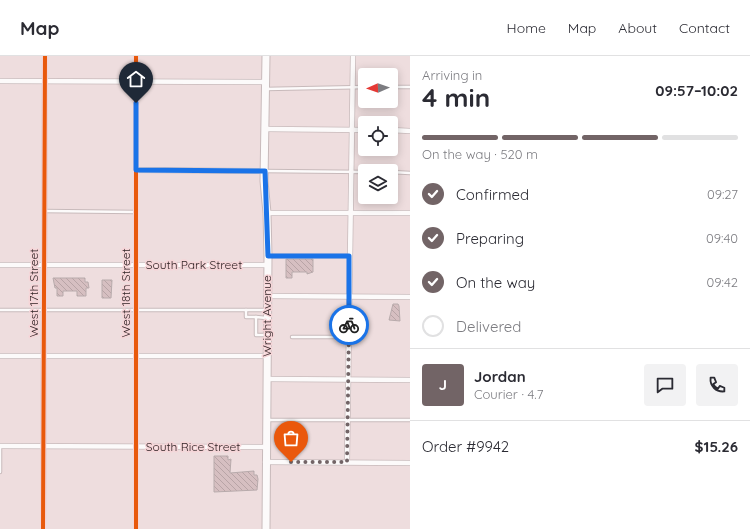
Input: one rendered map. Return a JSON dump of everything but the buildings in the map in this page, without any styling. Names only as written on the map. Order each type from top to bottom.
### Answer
[{"type":"main road","name":"Wright Avenue","points":[[266,56],[265,171],[268,256],[265,462],[266,529]]},
{"type":"street","name":"West 17th Street","points":[[43,529],[44,56]]},
{"type":"street","name":"West 18th Street","points":[[136,56],[136,529]]},
{"type":"street","points":[[347,462],[350,171],[353,56]]},
{"type":"street","points":[[0,81],[136,82],[265,86]]},
{"type":"street","points":[[265,129],[358,130]]},
{"type":"street","points":[[398,130],[410,130]]},
{"type":"street","points":[[136,170],[265,171]]},
{"type":"street","points":[[267,213],[410,213]]},
{"type":"street","name":"South Park Street","points":[[0,265],[267,265]]},
{"type":"street","points":[[267,296],[410,297]]},
{"type":"street","points":[[0,356],[267,356]]},
{"type":"street","points":[[267,379],[410,380]]},
{"type":"street","name":"South Rice Street","points":[[0,446],[266,448]]},
{"type":"street","points":[[265,462],[410,463]]},
{"type":"lane","points":[[265,86],[358,87]]},
{"type":"lane","points":[[398,87],[410,86]]},
{"type":"lane","points":[[265,171],[358,172]]},
{"type":"lane","points":[[398,172],[410,173]]},
{"type":"lane","points":[[44,211],[136,212]]},
{"type":"lane","points":[[268,256],[349,256]]},
{"type":"lane","points":[[0,310],[246,310],[267,314]]},
{"type":"lane","points":[[246,310],[246,317],[256,317],[267,314]]},
{"type":"lane","points":[[256,317],[256,335],[267,335]]},
{"type":"lane","points":[[292,337],[349,337]]},
{"type":"lane","points":[[266,420],[410,420]]},
{"type":"lane","points":[[0,446],[0,472]]},
{"type":"cycle path","points":[[43,529],[45,56]]},
{"type":"cycle path","points":[[136,56],[136,529]]},
{"type":"way so far","points":[[291,462],[347,462],[349,325]]},
{"type":"route","points":[[136,103],[136,170],[265,171],[264,181],[267,213],[268,256],[349,256],[349,325]]}]
